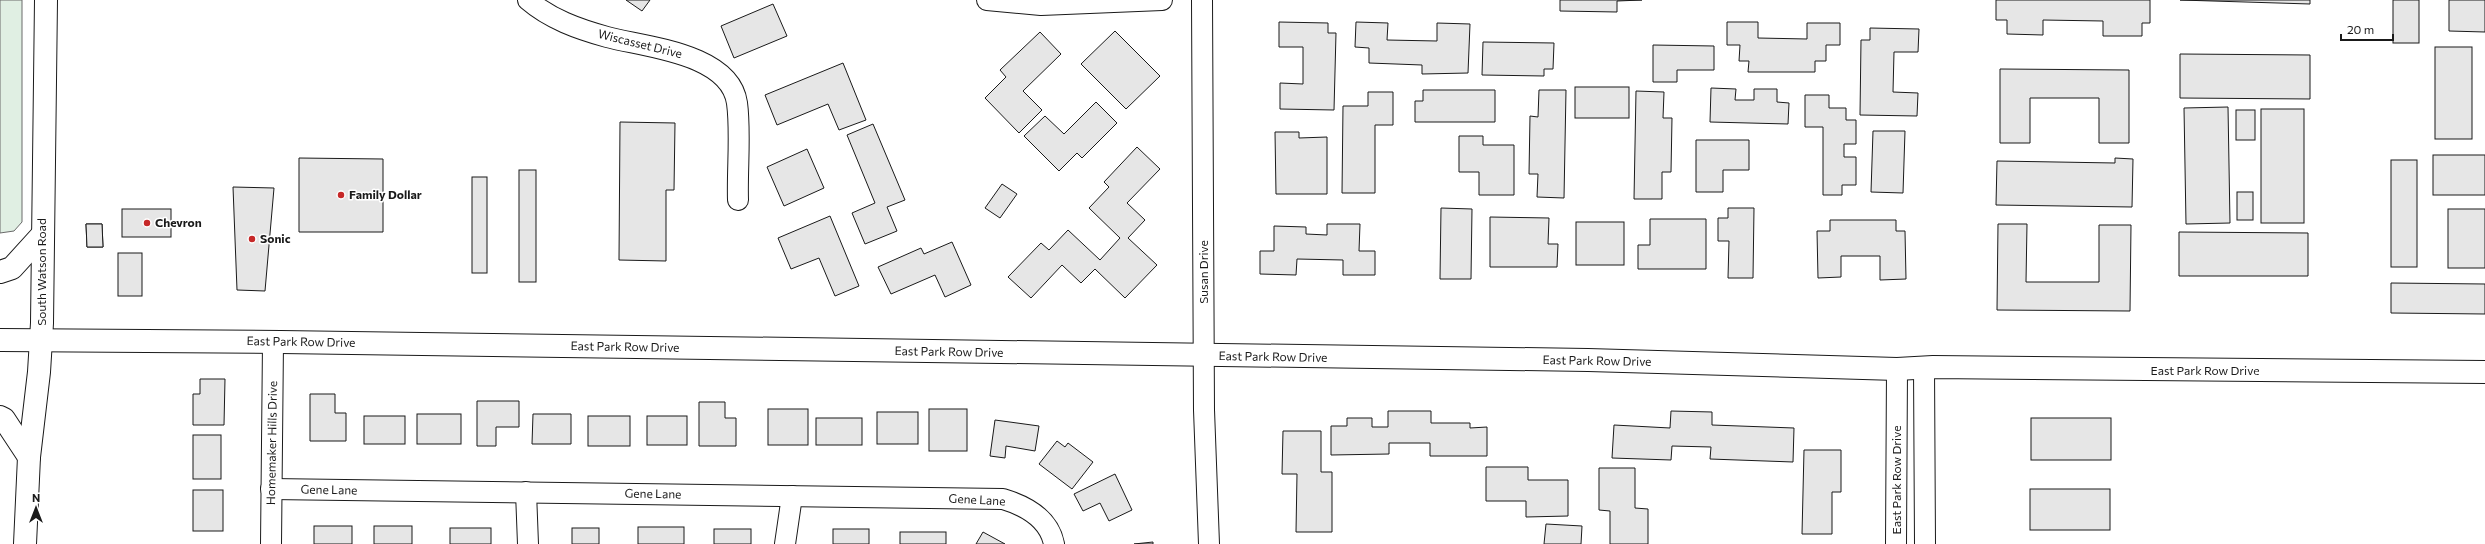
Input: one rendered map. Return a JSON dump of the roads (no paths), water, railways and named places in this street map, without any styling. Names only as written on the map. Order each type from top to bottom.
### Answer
[{"type":"main road","name":"South Watson Road","points":[[25,544],[29,457],[41,341],[46,0]]},
{"type":"main road","points":[[0,272],[12,268],[42,235]]},
{"type":"main road","name":"East Park Row Drive","points":[[0,340],[273,342],[1205,356],[1588,360],[1897,369],[1924,367],[2485,372]]},
{"type":"main road","points":[[0,417],[4,419],[29,457]]},
{"type":"street","name":"Wiscasset Drive","points":[[528,0],[541,11],[566,23],[606,37],[667,49],[706,63],[727,82],[737,102],[738,200]]},
{"type":"street","points":[[987,0],[1040,5],[1162,0]]},
{"type":"street","name":"Susan Drive","points":[[1202,0],[1205,356],[1209,544]]},
{"type":"street","name":"Homemaker Hills Drive","points":[[271,544],[273,342]]},
{"type":"street","points":[[1924,367],[1925,544]]},
{"type":"street","name":"East Park Row Drive","points":[[1896,544],[1897,369]]},
{"type":"street","name":"Gene Lane","points":[[271,489],[1003,499],[1022,504],[1040,518],[1052,536],[1054,544]]},
{"type":"street","points":[[526,492],[528,544]]},
{"type":"street","points":[[785,544],[792,496]]},
{"type":"place","name":"Family Dollar","points":[[341,195]]},
{"type":"place","name":"Chevron","points":[[147,223]]},
{"type":"place","name":"Sonic","points":[[252,239]]}]
